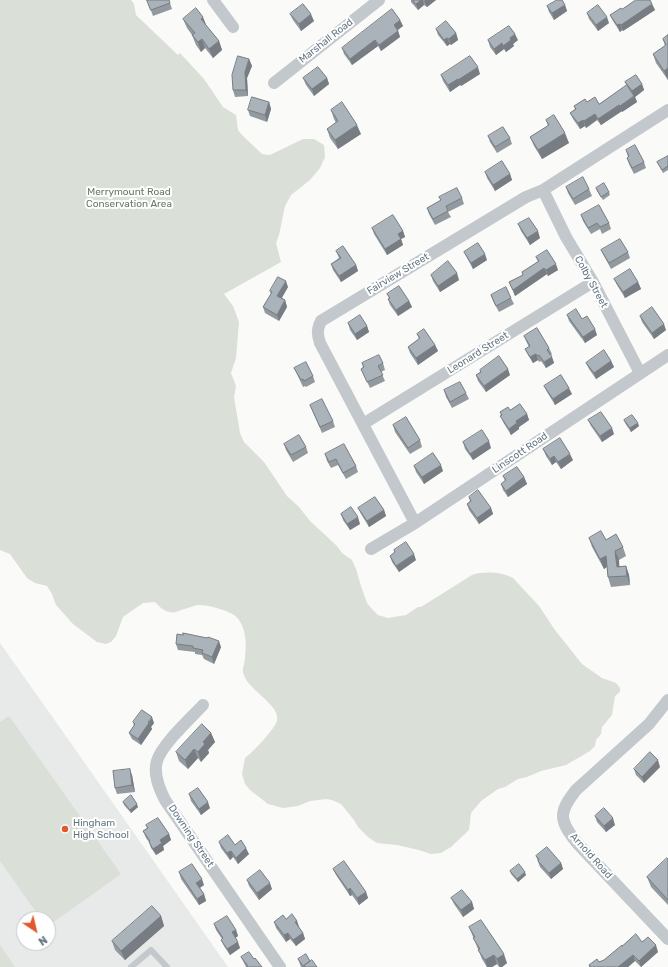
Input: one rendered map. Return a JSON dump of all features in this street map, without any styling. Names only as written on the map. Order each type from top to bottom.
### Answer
[{"type":"street","points":[[213,0],[233,26]]},
{"type":"street","name":"Marshall Road","points":[[274,83],[379,0]]},
{"type":"street","name":"Fairview Street","points":[[415,523],[320,343],[317,335],[321,321],[526,197],[543,190],[668,110]]},
{"type":"street","name":"Colby Street","points":[[543,190],[566,237],[593,282],[640,373]]},
{"type":"street","name":"Leonard Street","points":[[363,424],[593,282]]},
{"type":"street","name":"Linscott Road","points":[[371,549],[415,523],[668,355]]},
{"type":"street","name":"Arnold Road","points":[[668,700],[649,724],[576,790],[566,802],[563,817],[564,823],[577,843],[668,939]]},
{"type":"street","name":"Downing Street","points":[[203,705],[162,751],[157,760],[157,780],[166,800],[280,967]]},
{"type":"lane","points":[[131,967],[151,950],[167,967]]},
{"type":"shaded area","name":"Hingham High School","points":[[0,643],[56,722],[228,967],[0,967]]},
{"type":"green space","name":"Merrymount Road Conservation Area","points":[[0,0],[131,0],[134,4],[136,15],[178,55],[180,53],[204,79],[223,107],[236,115],[238,130],[262,154],[270,155],[303,139],[314,139],[324,145],[325,157],[320,168],[310,180],[291,195],[285,206],[276,243],[281,262],[224,294],[233,306],[239,322],[236,358],[231,373],[236,386],[234,397],[240,433],[244,442],[264,462],[287,496],[299,507],[310,521],[337,546],[342,553],[352,560],[367,603],[378,615],[388,618],[406,615],[472,575],[488,573],[503,574],[513,578],[539,606],[555,630],[582,664],[602,678],[616,683],[620,688],[620,692],[615,696],[612,715],[602,727],[601,734],[596,740],[595,746],[590,751],[566,765],[541,771],[518,779],[505,787],[498,789],[481,801],[471,813],[469,830],[451,847],[441,853],[431,854],[397,845],[377,843],[368,837],[358,827],[341,804],[332,800],[326,799],[310,801],[298,806],[283,808],[268,804],[250,790],[245,784],[242,774],[245,758],[272,730],[277,721],[277,715],[270,704],[247,681],[243,673],[246,646],[245,634],[241,624],[234,615],[227,611],[207,606],[193,606],[172,612],[163,609],[155,602],[143,603],[123,617],[116,636],[111,642],[106,644],[97,642],[73,624],[56,605],[47,586],[35,583],[27,578],[10,554],[0,550]]},
{"type":"green space","points":[[9,716],[121,874],[56,920],[56,911],[35,911],[0,861],[0,722]]},
{"type":"green space","points":[[0,945],[15,967],[0,967]]},
{"type":"building","points":[[147,0],[169,0],[170,3],[151,10]]},
{"type":"building","points":[[413,0],[421,0],[416,4]]},
{"type":"building","points":[[557,0],[562,0],[565,5],[552,13],[547,6]]},
{"type":"building","points":[[636,0],[650,0],[652,4],[621,25],[617,25],[610,15]]},
{"type":"building","points":[[303,4],[311,14],[299,24],[290,14]]},
{"type":"building","points":[[598,5],[607,17],[596,25],[587,13]]},
{"type":"building","points":[[196,8],[203,17],[201,19],[219,41],[209,49],[202,39],[198,42],[192,35],[195,33],[183,19]]},
{"type":"building","points":[[392,9],[400,20],[394,25],[398,31],[379,45],[375,40],[350,59],[342,48]]},
{"type":"building","points":[[446,21],[456,33],[449,39],[447,38],[444,40],[436,29]]},
{"type":"building","points":[[509,26],[515,34],[510,38],[511,40],[503,46],[502,43],[494,49],[488,40]]},
{"type":"building","points":[[668,35],[668,68],[664,71],[653,54],[666,45],[663,39]]},
{"type":"building","points":[[238,56],[249,59],[245,72],[246,90],[233,90],[232,75]]},
{"type":"building","points":[[470,56],[478,67],[448,85],[441,75]]},
{"type":"building","points":[[318,67],[327,78],[312,89],[303,78]]},
{"type":"building","points":[[636,75],[642,84],[632,91],[625,82]]},
{"type":"building","points":[[627,85],[634,96],[598,119],[595,114],[578,123],[570,113],[576,109],[574,106],[585,99],[587,102],[595,97],[599,104]]},
{"type":"building","points":[[252,97],[269,102],[265,115],[248,110]]},
{"type":"building","points":[[342,102],[357,125],[335,140],[327,129],[338,121],[331,110]]},
{"type":"building","points":[[554,115],[565,133],[538,150],[530,137],[549,125],[546,120]]},
{"type":"building","points":[[503,127],[510,138],[495,147],[488,136]]},
{"type":"building","points":[[635,145],[644,162],[632,168],[627,158],[629,156],[626,150]]},
{"type":"building","points":[[668,156],[668,166],[662,170],[657,162]]},
{"type":"building","points":[[502,161],[510,174],[493,185],[485,172]]},
{"type":"building","points":[[583,177],[589,189],[573,199],[566,187]]},
{"type":"building","points":[[604,183],[609,192],[601,197],[596,188]]},
{"type":"building","points":[[457,188],[462,198],[446,206],[448,211],[433,219],[427,208],[441,200],[439,197]]},
{"type":"building","points":[[599,205],[609,223],[600,227],[597,223],[588,228],[581,215]]},
{"type":"building","points":[[393,215],[403,231],[398,234],[401,239],[385,249],[372,228]]},
{"type":"building","points":[[529,218],[538,231],[527,238],[518,224]]},
{"type":"building","points":[[620,239],[628,252],[609,263],[601,250]]},
{"type":"building","points":[[478,243],[485,254],[471,263],[464,252]]},
{"type":"building","points":[[343,246],[356,265],[339,276],[331,264],[341,258],[336,251]]},
{"type":"building","points":[[547,250],[556,264],[546,270],[544,268],[513,290],[509,282],[523,275],[522,272],[539,261],[536,257]]},
{"type":"building","points":[[448,261],[457,273],[438,286],[431,275]]},
{"type":"building","points":[[630,269],[638,282],[623,292],[614,279]]},
{"type":"building","points":[[278,277],[286,281],[277,296],[285,300],[277,315],[263,307],[272,292],[270,291]]},
{"type":"building","points":[[399,286],[409,301],[396,310],[388,299],[390,298],[387,294]]},
{"type":"building","points":[[506,287],[511,298],[496,306],[491,295]]},
{"type":"building","points":[[652,307],[664,324],[652,333],[640,316]]},
{"type":"building","points":[[576,309],[582,319],[587,316],[595,329],[583,337],[567,315]]},
{"type":"building","points":[[360,315],[367,326],[355,334],[348,323]]},
{"type":"building","points":[[537,328],[549,348],[547,350],[552,357],[544,362],[539,355],[537,356],[536,354],[530,357],[525,349],[530,346],[524,336]]},
{"type":"building","points":[[424,329],[435,345],[416,358],[408,347],[420,338],[417,334]]},
{"type":"building","points":[[604,350],[611,361],[594,373],[586,363]]},
{"type":"building","points":[[379,355],[383,363],[378,366],[383,375],[367,382],[361,369],[364,367],[362,363]]},
{"type":"building","points":[[499,356],[508,369],[484,386],[476,375],[481,372],[480,370]]},
{"type":"building","points":[[306,362],[313,376],[304,381],[303,379],[301,380],[294,368]]},
{"type":"building","points":[[561,375],[569,388],[553,399],[544,386]]},
{"type":"building","points":[[460,382],[466,393],[450,402],[444,390]]},
{"type":"building","points":[[322,399],[333,421],[320,427],[310,405]]},
{"type":"building","points":[[520,404],[527,414],[516,421],[517,423],[509,429],[500,416],[502,415],[500,412],[508,407],[510,410]]},
{"type":"building","points":[[601,412],[612,428],[600,436],[588,420]]},
{"type":"building","points":[[632,415],[638,423],[630,428],[624,420]]},
{"type":"building","points":[[406,417],[420,440],[408,448],[393,425]]},
{"type":"building","points":[[482,430],[489,441],[470,454],[463,442]]},
{"type":"building","points":[[299,435],[306,447],[291,455],[284,444]]},
{"type":"building","points":[[560,438],[570,454],[558,462],[554,456],[550,459],[543,449]]},
{"type":"building","points":[[344,444],[356,466],[343,473],[336,459],[329,462],[325,454]]},
{"type":"building","points":[[433,453],[441,465],[422,477],[414,466]]},
{"type":"building","points":[[517,467],[524,477],[506,491],[501,484],[506,480],[503,476]]},
{"type":"building","points":[[478,490],[491,508],[477,518],[467,504],[471,501],[469,497]]},
{"type":"building","points":[[375,497],[384,510],[367,521],[358,508]]},
{"type":"building","points":[[351,507],[358,517],[347,524],[341,514]]},
{"type":"building","points":[[601,531],[606,540],[616,534],[623,547],[615,551],[617,567],[626,566],[627,576],[608,577],[606,556],[600,559],[589,538]]},
{"type":"building","points":[[406,542],[414,554],[396,566],[390,556],[395,552],[394,550]]},
{"type":"building","points":[[183,633],[208,637],[219,641],[212,657],[202,653],[203,650],[193,648],[193,646],[176,644],[177,634],[183,635]]},
{"type":"building","points":[[142,710],[152,717],[138,739],[129,733],[135,724],[133,722]]},
{"type":"building","points":[[202,724],[211,733],[203,742],[205,744],[198,752],[194,749],[185,760],[176,752]]},
{"type":"building","points":[[650,752],[658,760],[642,777],[634,769]]},
{"type":"building","points":[[130,769],[132,785],[115,788],[113,771]]},
{"type":"building","points":[[198,788],[208,802],[199,809],[189,794]]},
{"type":"building","points":[[131,795],[137,804],[130,810],[123,802]]},
{"type":"building","points":[[604,808],[613,818],[604,826],[595,816]]},
{"type":"building","points":[[158,818],[169,834],[160,840],[162,843],[153,849],[149,842],[150,841],[143,831],[148,828],[146,825]]},
{"type":"building","points":[[228,835],[235,845],[241,840],[246,848],[236,858],[231,851],[227,853],[219,842]]},
{"type":"building","points":[[547,847],[561,863],[549,873],[538,861],[539,859],[536,856]]},
{"type":"building","points":[[667,858],[668,859],[668,900],[647,877]]},
{"type":"building","points":[[344,861],[366,892],[357,898],[350,888],[348,890],[333,869]]},
{"type":"building","points":[[192,864],[202,879],[196,883],[204,894],[197,899],[179,872]]},
{"type":"building","points":[[519,864],[525,872],[517,879],[510,871]]},
{"type":"building","points":[[260,870],[270,883],[257,893],[247,880]]},
{"type":"building","points":[[462,890],[472,902],[461,910],[451,898]]},
{"type":"building","points":[[152,906],[161,916],[121,951],[112,941]]},
{"type":"building","points":[[292,914],[297,921],[295,922],[303,933],[293,940],[288,933],[284,935],[274,922],[283,915],[286,919]]},
{"type":"building","points":[[227,916],[236,930],[232,932],[238,942],[227,949],[221,940],[223,938],[214,924]]},
{"type":"building","points":[[481,920],[504,954],[497,959],[494,955],[485,960],[478,950],[480,949],[473,938],[475,937],[469,927]]},
{"type":"building","points":[[636,934],[642,942],[648,937],[656,945],[639,961],[633,955],[618,967],[590,967],[589,965],[597,959],[599,962],[604,960]]},
{"type":"building","points":[[249,952],[262,967],[246,967],[248,966],[241,957]]},
{"type":"building","points":[[306,954],[310,961],[303,966],[298,959]]},
{"type":"building","points":[[312,960],[317,967],[304,966]]},
{"type":"place","name":"Hingham High School","points":[[65,829]]}]
